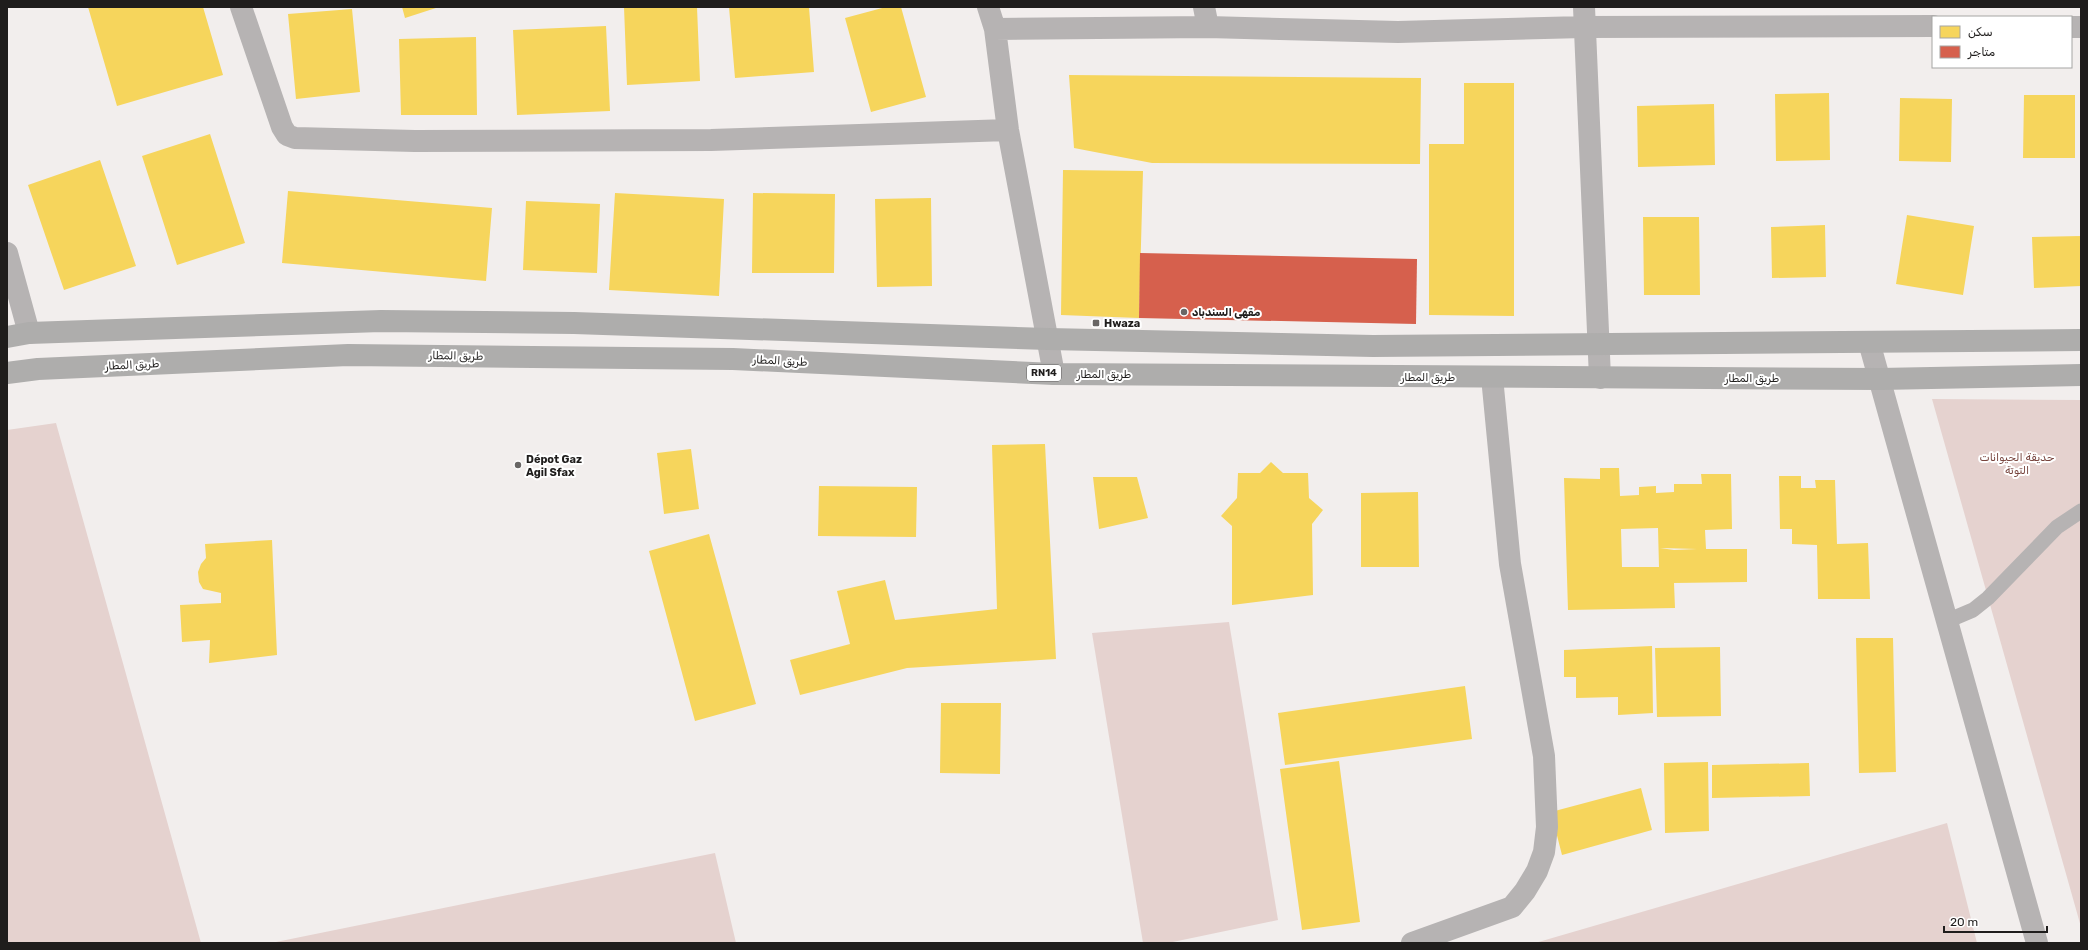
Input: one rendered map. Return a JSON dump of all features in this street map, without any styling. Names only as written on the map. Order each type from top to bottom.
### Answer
[{"type":"main road","points":[[7,336],[381,320],[582,323],[1048,339],[1373,346],[2081,340]]},
{"type":"main road","name":"طريق المطار","points":[[7,373],[38,369],[348,355],[733,359],[1054,374],[1880,379],[2081,375]]},
{"type":"street","points":[[241,7],[282,127],[288,135],[295,138],[415,141],[711,140],[1008,130]]},
{"type":"street","points":[[988,7],[995,29],[1008,130],[1054,374]]},
{"type":"street","points":[[995,29],[1206,17],[1398,32],[1584,17],[1932,26]]},
{"type":"street","points":[[1584,17],[1600,378]]},
{"type":"street","points":[[7,253],[30,334]]},
{"type":"street","points":[[1869,342],[2037,943]]},
{"type":"street","points":[[1412,943],[1512,907],[1529,885],[1544,852],[1547,827],[1544,756],[1510,564],[1492,377]]},
{"type":"lane","points":[[1947,621],[1973,610],[1988,598],[2057,527],[2081,511]]},
{"type":"green space","name":"حديقة الحيوانات التوتة","points":[[1932,399],[2081,400],[2081,927]]},
{"type":"green space","points":[[56,423],[201,943],[7,943],[7,430]]},
{"type":"green space","points":[[1229,622],[1278,920],[1168,943],[1143,943],[1092,633]]},
{"type":"green space","points":[[1947,823],[1977,943],[1535,943]]},
{"type":"green space","points":[[715,853],[736,943],[271,943]]},
{"type":"building: سكن","points":[[88,7],[203,7],[223,75],[117,106]]},
{"type":"building: سكن","points":[[402,7],[439,7],[405,18]]},
{"type":"building: سكن","points":[[624,7],[697,7],[700,81],[627,85]]},
{"type":"building: سكن","points":[[729,7],[809,7],[814,72],[735,78]]},
{"type":"building: سكن","points":[[886,7],[901,7],[926,97],[871,112],[845,18]]},
{"type":"building: سكن","points":[[352,9],[360,92],[296,99],[288,14]]},
{"type":"building: سكن","points":[[606,26],[610,111],[517,115],[513,30]]},
{"type":"building: سكن","points":[[476,37],[477,115],[401,115],[399,39]]},
{"type":"building: سكن","points":[[1069,75],[1421,78],[1420,164],[1152,163],[1074,148]]},
{"type":"building: سكن","points":[[1464,83],[1514,83],[1514,316],[1429,315],[1429,144],[1464,144]]},
{"type":"building: سكن","points":[[1829,93],[1830,160],[1776,161],[1775,94]]},
{"type":"building: سكن","points":[[2024,95],[2075,95],[2075,158],[2023,158]]},
{"type":"building: سكن","points":[[1900,98],[1952,99],[1951,162],[1899,161]]},
{"type":"building: سكن","points":[[1714,104],[1715,165],[1638,167],[1637,106]]},
{"type":"building: سكن","points":[[210,134],[245,243],[177,265],[142,156]]},
{"type":"building: سكن","points":[[100,160],[136,266],[64,290],[28,185]]},
{"type":"building: سكن","points":[[1063,170],[1143,171],[1139,318],[1061,315]]},
{"type":"building: سكن","points":[[288,191],[492,208],[486,281],[282,263]]},
{"type":"building: سكن","points":[[615,193],[724,199],[719,296],[609,290]]},
{"type":"building: سكن","points":[[753,193],[835,194],[834,273],[752,273]]},
{"type":"building: سكن","points":[[931,198],[932,286],[877,287],[875,199]]},
{"type":"building: سكن","points":[[526,201],[600,204],[597,273],[523,270]]},
{"type":"building: سكن","points":[[1907,215],[1974,226],[1963,295],[1896,284]]},
{"type":"building: سكن","points":[[1643,217],[1699,217],[1700,295],[1644,295]]},
{"type":"building: سكن","points":[[1825,225],[1826,277],[1772,278],[1771,227]]},
{"type":"building: سكن","points":[[2081,236],[2081,286],[2034,288],[2032,237]]},
{"type":"building: سكن","points":[[1045,444],[1056,659],[907,668],[800,695],[790,660],[850,644],[837,591],[885,580],[895,620],[997,609],[992,445]]},
{"type":"building: سكن","points":[[691,449],[699,509],[664,514],[657,453]]},
{"type":"building: سكن","points":[[1271,462],[1283,473],[1308,473],[1309,498],[1323,510],[1312,524],[1313,595],[1232,605],[1232,526],[1221,516],[1237,498],[1238,473],[1260,473]]},
{"type":"building: سكن","points":[[1600,468],[1619,468],[1620,496],[1639,495],[1639,487],[1656,486],[1656,493],[1674,492],[1674,484],[1702,484],[1701,474],[1731,474],[1732,529],[1705,530],[1706,549],[1747,549],[1747,582],[1674,583],[1675,608],[1568,610],[1564,478],[1600,479]],"holes":[[[1658,528],[1659,567],[1622,567],[1621,529]],[[1660,548],[1697,549],[1674,550]]]},
{"type":"building: سكن","points":[[1779,476],[1801,476],[1801,488],[1816,488],[1815,480],[1835,480],[1837,544],[1868,543],[1870,599],[1818,599],[1817,545],[1792,544],[1792,529],[1780,529]]},
{"type":"building: سكن","points":[[1093,477],[1137,477],[1148,518],[1099,529]]},
{"type":"building: سكن","points":[[819,486],[917,487],[916,537],[818,536]]},
{"type":"building: سكن","points":[[1418,492],[1419,567],[1361,567],[1361,493]]},
{"type":"building: سكن","points":[[709,534],[756,704],[695,721],[649,551]]},
{"type":"building: سكن","points":[[272,540],[277,655],[209,663],[210,640],[182,642],[180,605],[221,603],[221,593],[203,589],[199,582],[198,572],[201,564],[206,558],[205,544]]},
{"type":"building: سكن","points":[[1856,638],[1893,638],[1896,772],[1859,773]]},
{"type":"building: سكن","points":[[1652,646],[1653,713],[1618,715],[1618,697],[1576,698],[1576,677],[1564,677],[1564,650]]},
{"type":"building: سكن","points":[[1720,647],[1721,716],[1657,717],[1655,648]]},
{"type":"building: سكن","points":[[1465,686],[1472,739],[1285,765],[1278,713]]},
{"type":"building: سكن","points":[[941,703],[1001,703],[1000,774],[940,773]]},
{"type":"building: سكن","points":[[1339,761],[1360,922],[1302,930],[1280,769]]},
{"type":"building: سكن","points":[[1708,762],[1709,831],[1665,833],[1664,763]]},
{"type":"building: سكن","points":[[1809,763],[1810,796],[1712,798],[1712,765]]},
{"type":"building: سكن","points":[[1641,788],[1652,830],[1562,855],[1551,812]]},
{"type":"building: متاجر","points":[[1140,253],[1417,259],[1416,324],[1139,318]]},
{"type":"place","name":"مقهى السندباد","points":[[1184,312]]},
{"type":"place","name":"Hwaza","points":[[1096,323]]},
{"type":"place","name":"Dépot Gaz Agil Sfax","points":[[518,465]]}]
